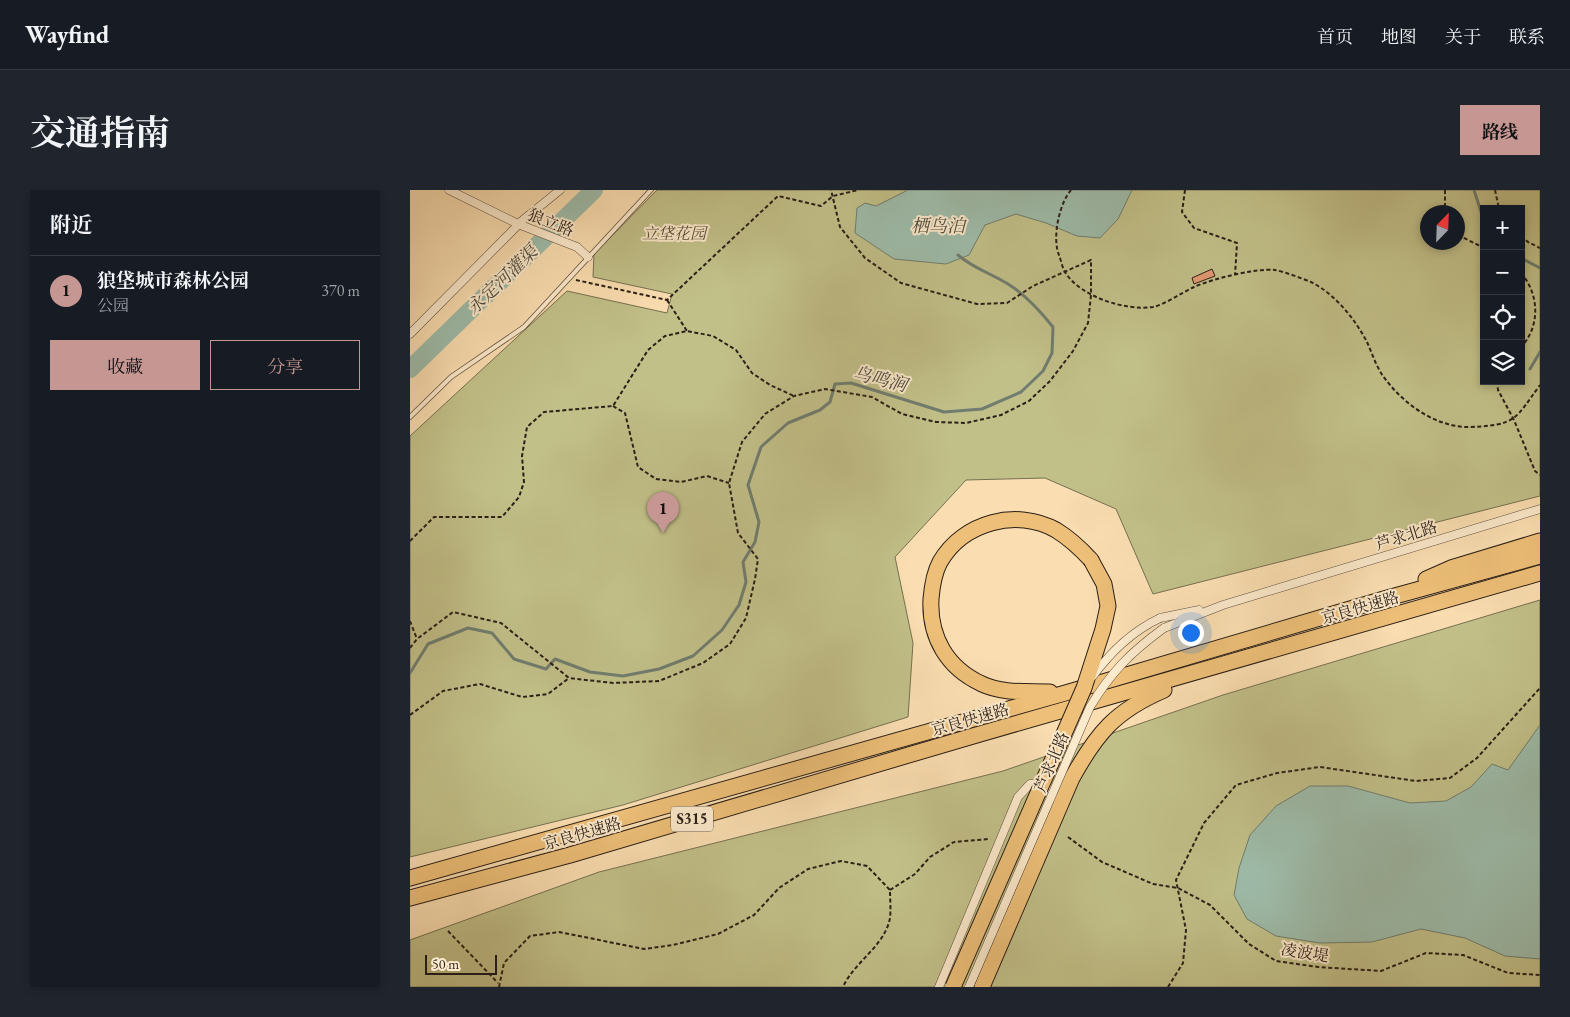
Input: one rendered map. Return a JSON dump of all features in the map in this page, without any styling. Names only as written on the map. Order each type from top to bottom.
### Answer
[{"type":"highway","points":[[953,987],[1103,630],[1108,606],[1104,584],[1091,560],[1057,530],[1043,524],[1023,519],[1001,520],[976,528],[954,543],[940,563],[932,586],[931,608],[933,629],[939,645],[948,659],[964,674],[984,685],[1007,691],[1077,690]]},
{"type":"highway","points":[[1384,599],[1451,568],[1540,541]]},
{"type":"highway","points":[[1384,599],[1540,556]]},
{"type":"highway","name":"京良快速路","points":[[410,898],[570,855],[973,736],[1540,573]]},
{"type":"highway","name":"京良快速路","points":[[410,878],[971,718],[1077,690],[1384,599]]},
{"type":"highway","points":[[982,987],[1054,818],[1084,756],[1121,713],[1143,699],[1208,670]]},
{"type":"street","name":"狼立路","points":[[449,190],[519,224],[577,248],[588,257]]},
{"type":"street","points":[[410,334],[519,224],[560,190]]},
{"type":"street","name":"芦求北路","points":[[969,987],[1090,707],[1115,670],[1134,650],[1164,628],[1223,605],[1540,509]]},
{"type":"street","name":"芦求北路","points":[[1077,690],[1110,654],[1142,627],[1160,618],[1223,605]]},
{"type":"street","points":[[939,987],[1018,797],[1024,788],[1030,784],[1038,783],[1048,787],[1055,795],[1054,818]]},
{"type":"lane","points":[[410,417],[451,377],[524,327],[651,190]]},
{"type":"path","points":[[410,648],[417,638],[453,612],[501,622],[569,678],[613,683],[659,681],[703,663],[730,644],[746,618],[756,579],[758,559],[738,532],[729,483],[742,442],[765,414],[794,396],[826,390],[872,397],[902,414],[936,422],[966,423],[1001,415],[1029,401],[1050,381],[1073,351],[1088,323],[1092,295],[1091,260],[1026,290],[1007,303],[977,304],[901,283],[865,258],[840,227],[831,190]]},
{"type":"path","points":[[667,300],[778,196],[821,206],[833,196],[858,190]]},
{"type":"path","points":[[1070,190],[1065,197],[1058,228],[1056,248],[1066,273],[1077,286],[1092,295],[1119,306],[1153,307],[1195,286],[1235,275],[1274,270],[1312,282],[1344,308],[1365,340],[1383,375],[1399,395],[1426,417],[1464,427],[1491,426],[1514,420],[1540,385]]},
{"type":"path","points":[[1185,190],[1182,212],[1194,228],[1237,242],[1235,275]]},
{"type":"path","points":[[1445,190],[1445,205]]},
{"type":"path","points":[[1495,190],[1498,205]]},
{"type":"path","points":[[1465,238],[1480,246]]},
{"type":"path","points":[[1525,239],[1540,248]]},
{"type":"path","points":[[569,278],[667,300],[687,331]]},
{"type":"path","points":[[1525,280],[1536,299],[1538,323],[1525,344]]},
{"type":"path","points":[[613,406],[648,350],[665,336],[687,331],[713,336],[736,350],[752,373],[770,385],[794,396]]},
{"type":"path","points":[[1497,385],[1535,471],[1540,476]]},
{"type":"path","points":[[410,541],[434,518],[502,517],[519,497],[524,482],[522,456],[526,427],[544,412],[613,406],[625,413],[638,467],[656,479],[681,482],[706,476],[729,483]]},
{"type":"path","points":[[410,621],[417,638]]},
{"type":"path","points":[[410,715],[443,691],[480,684],[522,697],[548,694],[569,678]]},
{"type":"path","points":[[1168,987],[1183,963],[1186,930],[1176,880],[1181,866],[1204,823],[1236,785],[1277,773],[1320,767],[1416,781],[1450,778],[1477,758],[1540,688]]},
{"type":"path","name":"凌波堤","points":[[1068,837],[1102,862],[1153,884],[1178,888],[1210,905],[1249,944],[1276,961],[1318,967],[1381,972],[1426,953],[1464,955],[1508,973],[1540,976]]},
{"type":"path","points":[[890,890],[915,874],[930,857],[954,842],[989,839]]},
{"type":"path","points":[[498,983],[504,963],[530,936],[559,932],[644,949],[673,945],[718,934],[754,915],[778,888],[808,869],[841,861],[866,866],[890,890],[890,919],[879,941],[847,978],[843,987]]},
{"type":"path","points":[[448,931],[498,983],[499,987]]},
{"type":"green space","name":"立垡花园","points":[[657,190],[1540,190],[1540,496],[1153,594],[1116,509],[1045,478],[966,480],[895,557],[913,643],[908,717],[623,805],[410,857],[410,436],[567,291],[667,313],[672,294],[593,277],[594,254]]},
{"type":"green space","points":[[1540,600],[1540,987],[410,987],[410,940],[599,872],[1003,771],[1223,695]]},
{"type":"water","name":"栖鸟泊","points":[[908,190],[1132,190],[1118,219],[1100,238],[1077,236],[1046,223],[1016,214],[985,225],[969,255],[946,264],[894,259],[855,233],[857,208],[865,203],[876,206]]},
{"type":"water","points":[[1540,725],[1540,959],[1505,956],[1465,938],[1421,929],[1372,942],[1320,943],[1276,936],[1247,919],[1234,895],[1239,868],[1250,835],[1276,806],[1310,786],[1348,786],[1410,803],[1446,801],[1471,787],[1492,764],[1508,770]]},
{"type":"building","points":[[1212,269],[1215,276],[1194,284],[1192,278]]},
{"type":"waterway","name":"永定河灌渠","points":[[410,369],[594,190]]},
{"type":"waterway","points":[[1474,190],[1480,209]]},
{"type":"waterway","name":"鸟鸣涧","points":[[410,673],[428,644],[468,628],[492,633],[514,659],[546,669],[555,659],[590,672],[623,676],[659,669],[693,656],[722,630],[739,605],[746,582],[743,562],[755,542],[759,522],[748,485],[761,447],[788,423],[820,410],[830,402],[835,384],[851,383],[944,412],[982,409],[1021,392],[1043,371],[1052,353],[1053,327],[1015,288],[970,264],[958,255]]},
{"type":"waterway","points":[[1525,260],[1540,268]]},
{"type":"waterway","points":[[1530,369],[1540,352]]},
{"type":"place","name":"狼垡城市森林公园","points":[[663,533]]}]
